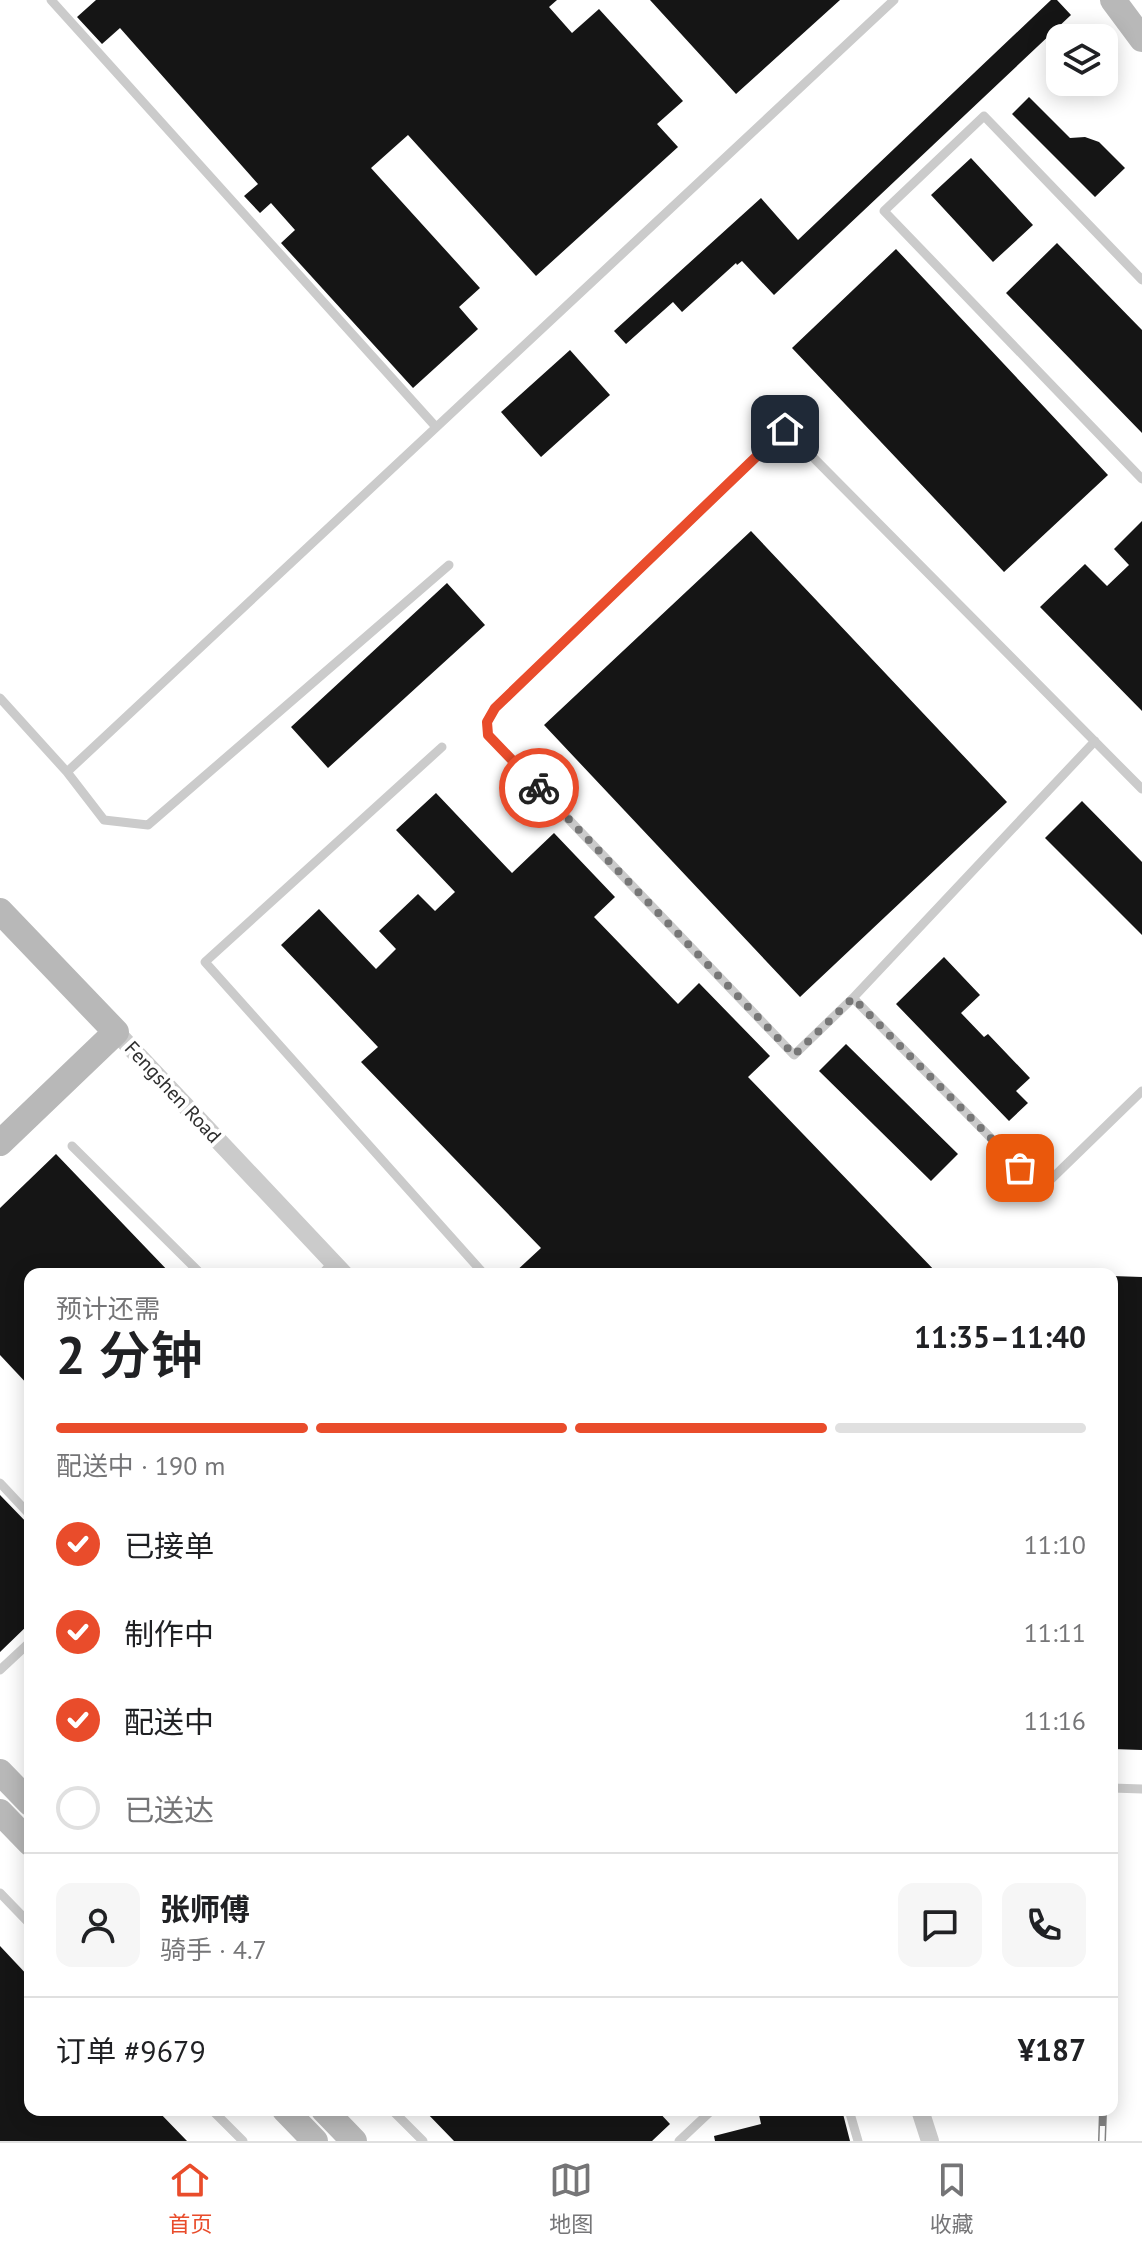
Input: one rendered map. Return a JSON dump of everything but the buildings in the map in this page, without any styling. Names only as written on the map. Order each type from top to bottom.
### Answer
[{"type":"street","points":[[1113,0],[1142,39]]},
{"type":"street","name":"Fengshen Road","points":[[0,911],[116,1032],[331,1268]]},
{"type":"street","points":[[0,1143],[116,1032]]},
{"type":"street","points":[[0,1772],[24,1797]]},
{"type":"street","points":[[0,1812],[24,1837]]},
{"type":"street","points":[[291,2116],[315,2141]]},
{"type":"street","points":[[330,2116],[354,2141]]},
{"type":"street","points":[[922,2116],[930,2141]]},
{"type":"lane","points":[[51,0],[436,427]]},
{"type":"lane","points":[[67,772],[894,0]]},
{"type":"lane","points":[[1142,280],[984,116],[884,211],[1142,479]]},
{"type":"lane","points":[[1095,741],[853,998],[794,1055],[488,735],[487,722],[495,708],[785,429],[1095,741],[1142,789]]},
{"type":"lane","points":[[0,698],[67,772],[104,820],[148,825],[449,565]]},
{"type":"lane","points":[[442,747],[205,962],[479,1268]]},
{"type":"lane","points":[[853,998],[1041,1189],[1142,1091]]},
{"type":"lane","points":[[72,1146],[195,1268]]},
{"type":"lane","points":[[0,1483],[24,1509]]},
{"type":"lane","points":[[0,1670],[24,1648]]},
{"type":"lane","points":[[1118,1788],[1142,1789]]},
{"type":"lane","points":[[0,1893],[24,1918]]},
{"type":"lane","points":[[218,2116],[243,2141]]},
{"type":"lane","points":[[398,2116],[423,2141]]},
{"type":"lane","points":[[679,2141],[706,2116]]},
{"type":"lane","points":[[851,2116],[858,2141]]},
{"type":"railway","points":[[1102,2141],[1103,2116]]},
{"type":"way so far","points":[[539,788],[794,1055],[853,998],[1020,1168]]},
{"type":"route","points":[[539,788],[488,735],[487,722],[495,708],[785,429]]}]
